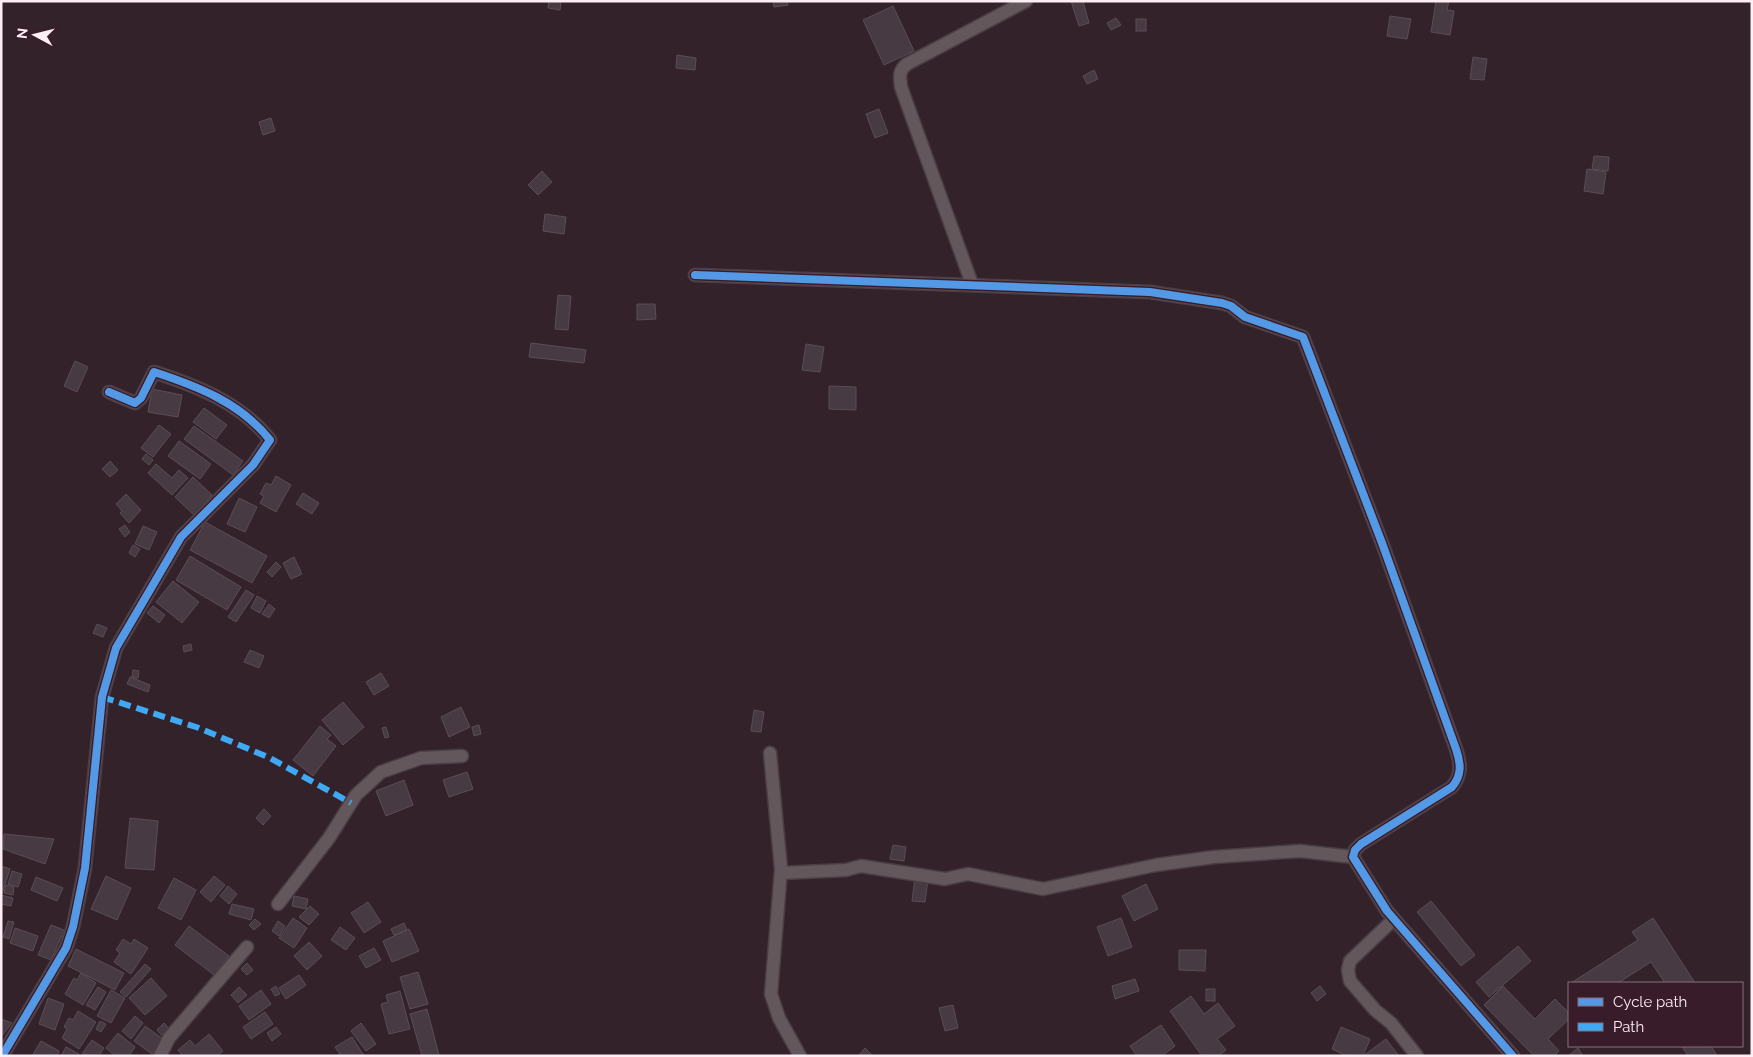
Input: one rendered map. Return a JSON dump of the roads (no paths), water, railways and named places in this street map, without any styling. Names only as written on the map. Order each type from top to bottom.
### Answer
[{"type":"street","points":[[972,284],[901,88],[900,74],[901,69],[907,64],[1026,1]]},
{"type":"street","points":[[695,275],[1150,292],[1222,303],[1231,306],[1245,316],[1303,337],[1382,543],[1456,749],[1460,770],[1458,779],[1452,787],[1361,844],[1355,850],[1354,857],[1387,911],[1513,1056]]},
{"type":"street","points":[[2,1056],[66,948],[73,926],[85,868],[102,697],[116,648],[181,537],[253,465],[270,440],[257,424],[226,402],[192,384],[154,372],[141,398],[135,403],[109,392]]},
{"type":"street","points":[[770,753],[780,873],[771,994],[779,1018],[800,1056]]},
{"type":"street","points":[[278,904],[329,838],[356,795],[381,772],[421,758],[462,756]]},
{"type":"street","points":[[780,873],[846,870],[861,866],[945,879],[968,874],[1043,889],[1147,867],[1214,857],[1300,851],[1354,857]]},
{"type":"street","points":[[1394,919],[1350,961],[1348,970],[1350,981],[1375,1010],[1391,1023],[1417,1056]]},
{"type":"street","points":[[160,1056],[169,1038],[247,947]]}]
